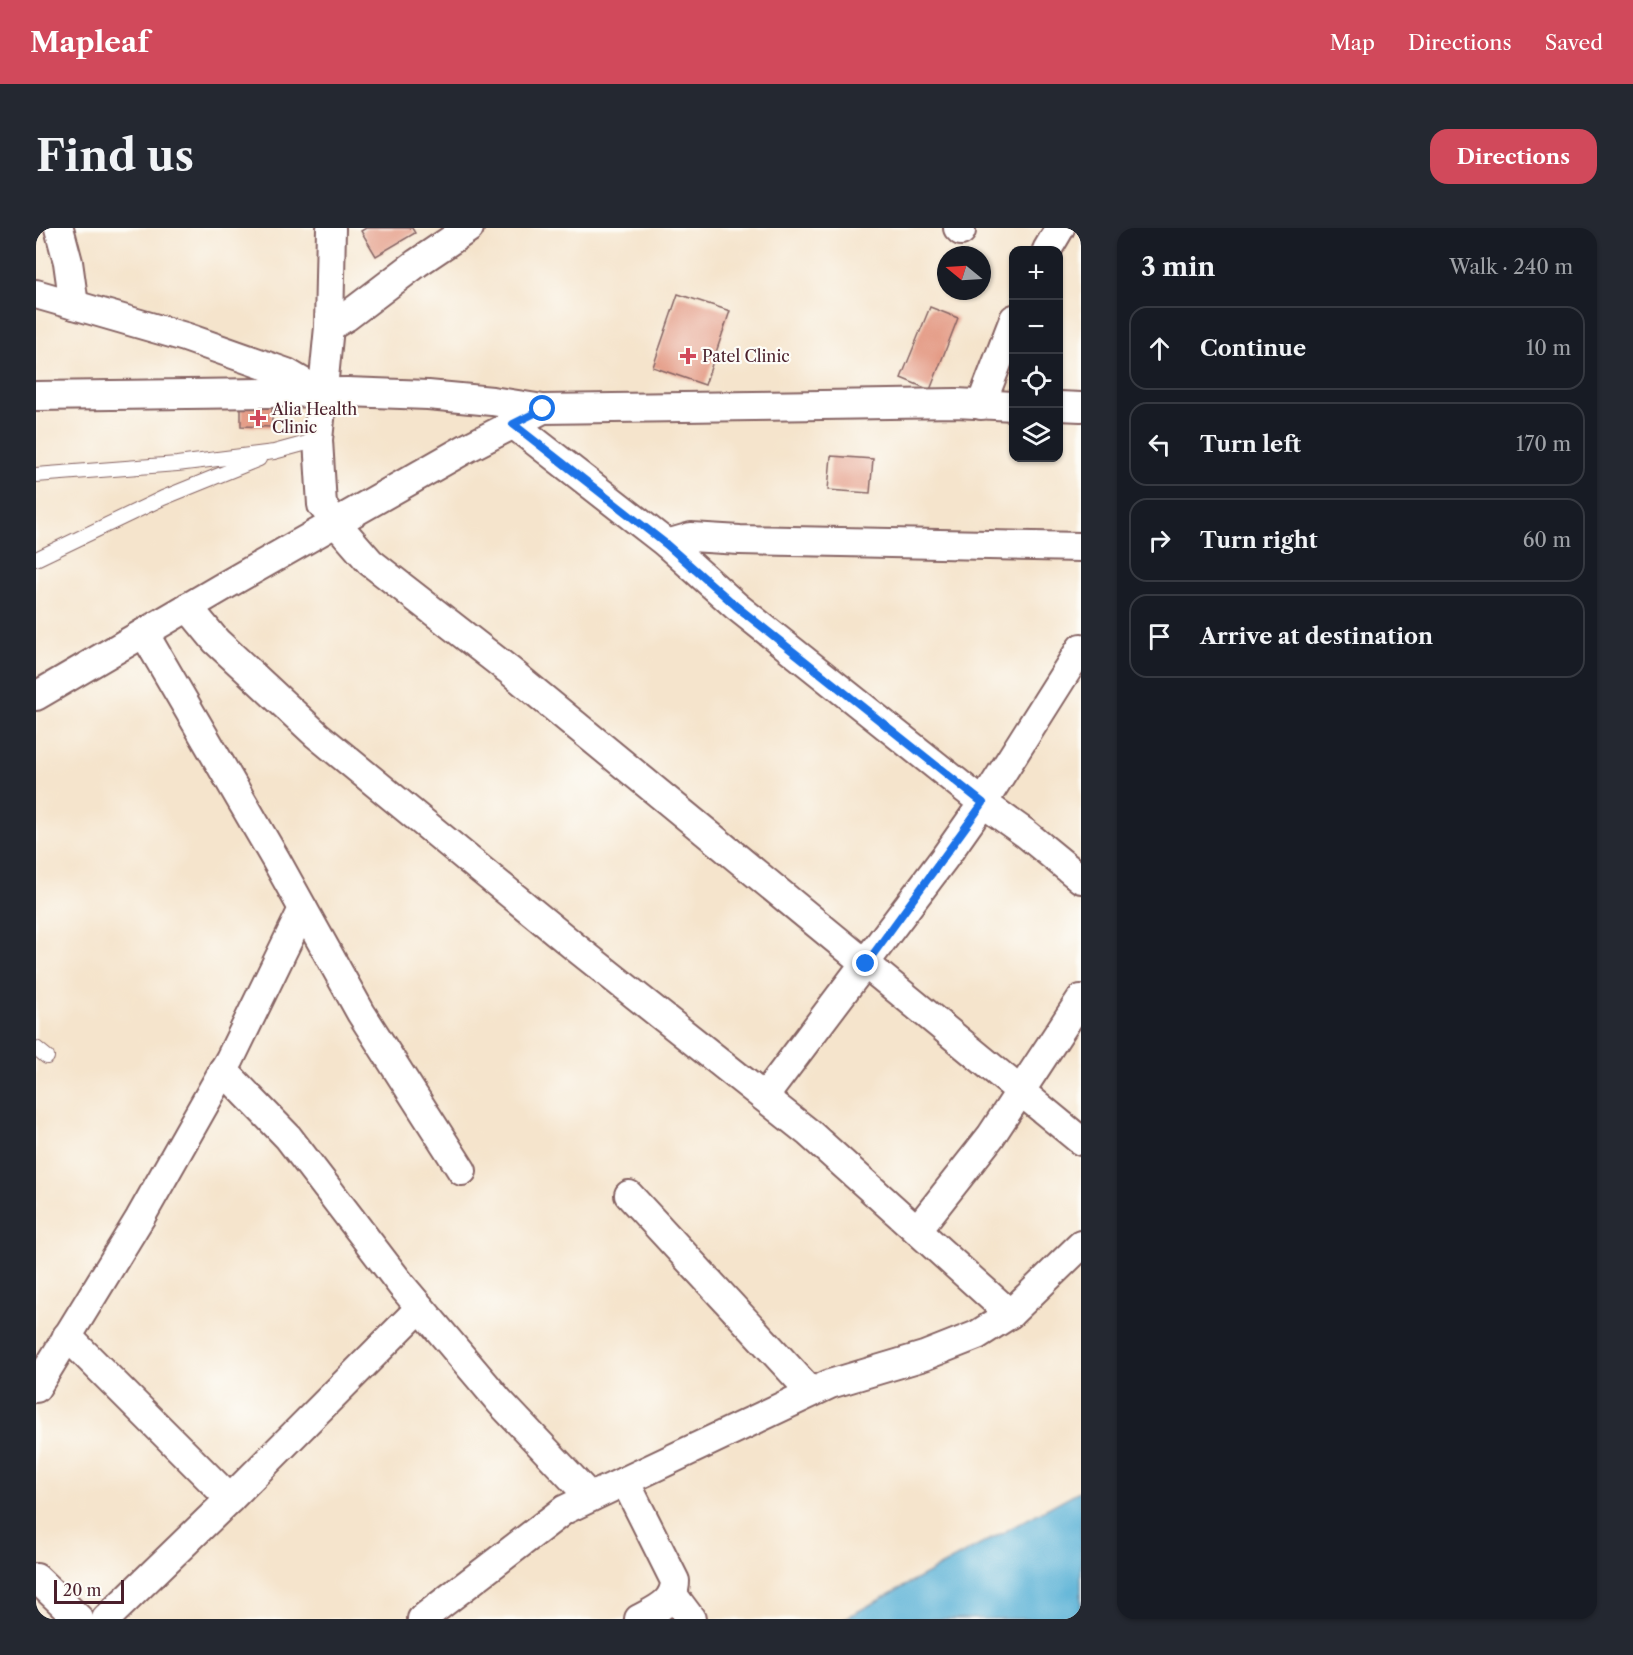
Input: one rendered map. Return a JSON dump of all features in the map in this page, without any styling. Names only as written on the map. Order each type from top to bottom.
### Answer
[{"type":"street","points":[[59,228],[68,262],[74,305]]},
{"type":"street","points":[[331,228],[329,327],[318,440],[322,505],[336,523],[370,562],[510,671],[1081,1141]]},
{"type":"street","points":[[329,327],[346,317],[417,263],[470,228]]},
{"type":"street","points":[[1049,246],[1060,228]]},
{"type":"street","points":[[36,294],[185,337],[287,373],[321,393]]},
{"type":"street","points":[[981,405],[1009,332]]},
{"type":"street","points":[[36,396],[321,393],[428,395],[543,409],[956,403],[1009,406]]},
{"type":"street","points":[[1063,406],[1081,407]]},
{"type":"street","points":[[36,696],[467,448],[543,409]]},
{"type":"street","points":[[513,424],[666,544],[736,606],[1081,879]]},
{"type":"street","points":[[666,544],[691,537],[1081,547]]},
{"type":"street","points":[[188,607],[216,641],[317,735],[575,947],[809,1133],[1010,1314]]},
{"type":"street","points":[[144,633],[361,1012],[462,1171]]},
{"type":"street","points":[[764,1097],[866,964],[983,803],[1077,664]]},
{"type":"street","points":[[36,1388],[140,1218],[223,1070],[303,909]]},
{"type":"street","points":[[917,1230],[992,1136],[1081,999]]},
{"type":"street","points":[[223,1070],[288,1137],[420,1308],[500,1402],[590,1497]]},
{"type":"street","points":[[629,1195],[811,1392]]},
{"type":"street","points":[[422,1619],[564,1510],[811,1392],[830,1384],[924,1356],[977,1335],[1010,1314],[1081,1245]]},
{"type":"street","points":[[106,1619],[230,1499],[420,1308]]},
{"type":"street","points":[[67,1336],[230,1499]]},
{"type":"street","points":[[625,1481],[675,1581],[673,1595],[666,1603],[639,1619]]},
{"type":"street","points":[[36,1578],[79,1619]]},
{"type":"street","points":[[673,1595],[691,1619]]},
{"type":"lane","points":[[36,559],[163,498],[274,452],[318,440]]},
{"type":"lane","points":[[36,475],[177,464],[274,452]]},
{"type":"water","points":[[1081,1490],[1081,1619],[844,1619]]},
{"type":"building","points":[[366,228],[412,228],[415,233],[376,256],[361,231]]},
{"type":"building","points":[[678,294],[730,311],[705,385],[653,367]]},
{"type":"building","points":[[930,307],[958,318],[930,390],[901,378]]},
{"type":"building","points":[[241,403],[272,404],[272,427],[241,426]]},
{"type":"building","points":[[831,456],[873,459],[870,493],[828,490]]},
{"type":"place","name":"Patel Clinic","points":[[688,356]]},
{"type":"place","name":"Alia Health Clinic","points":[[258,418]]},
{"type":"route","points":[[543,409],[513,424],[666,544],[736,606],[983,803],[866,964]]}]
